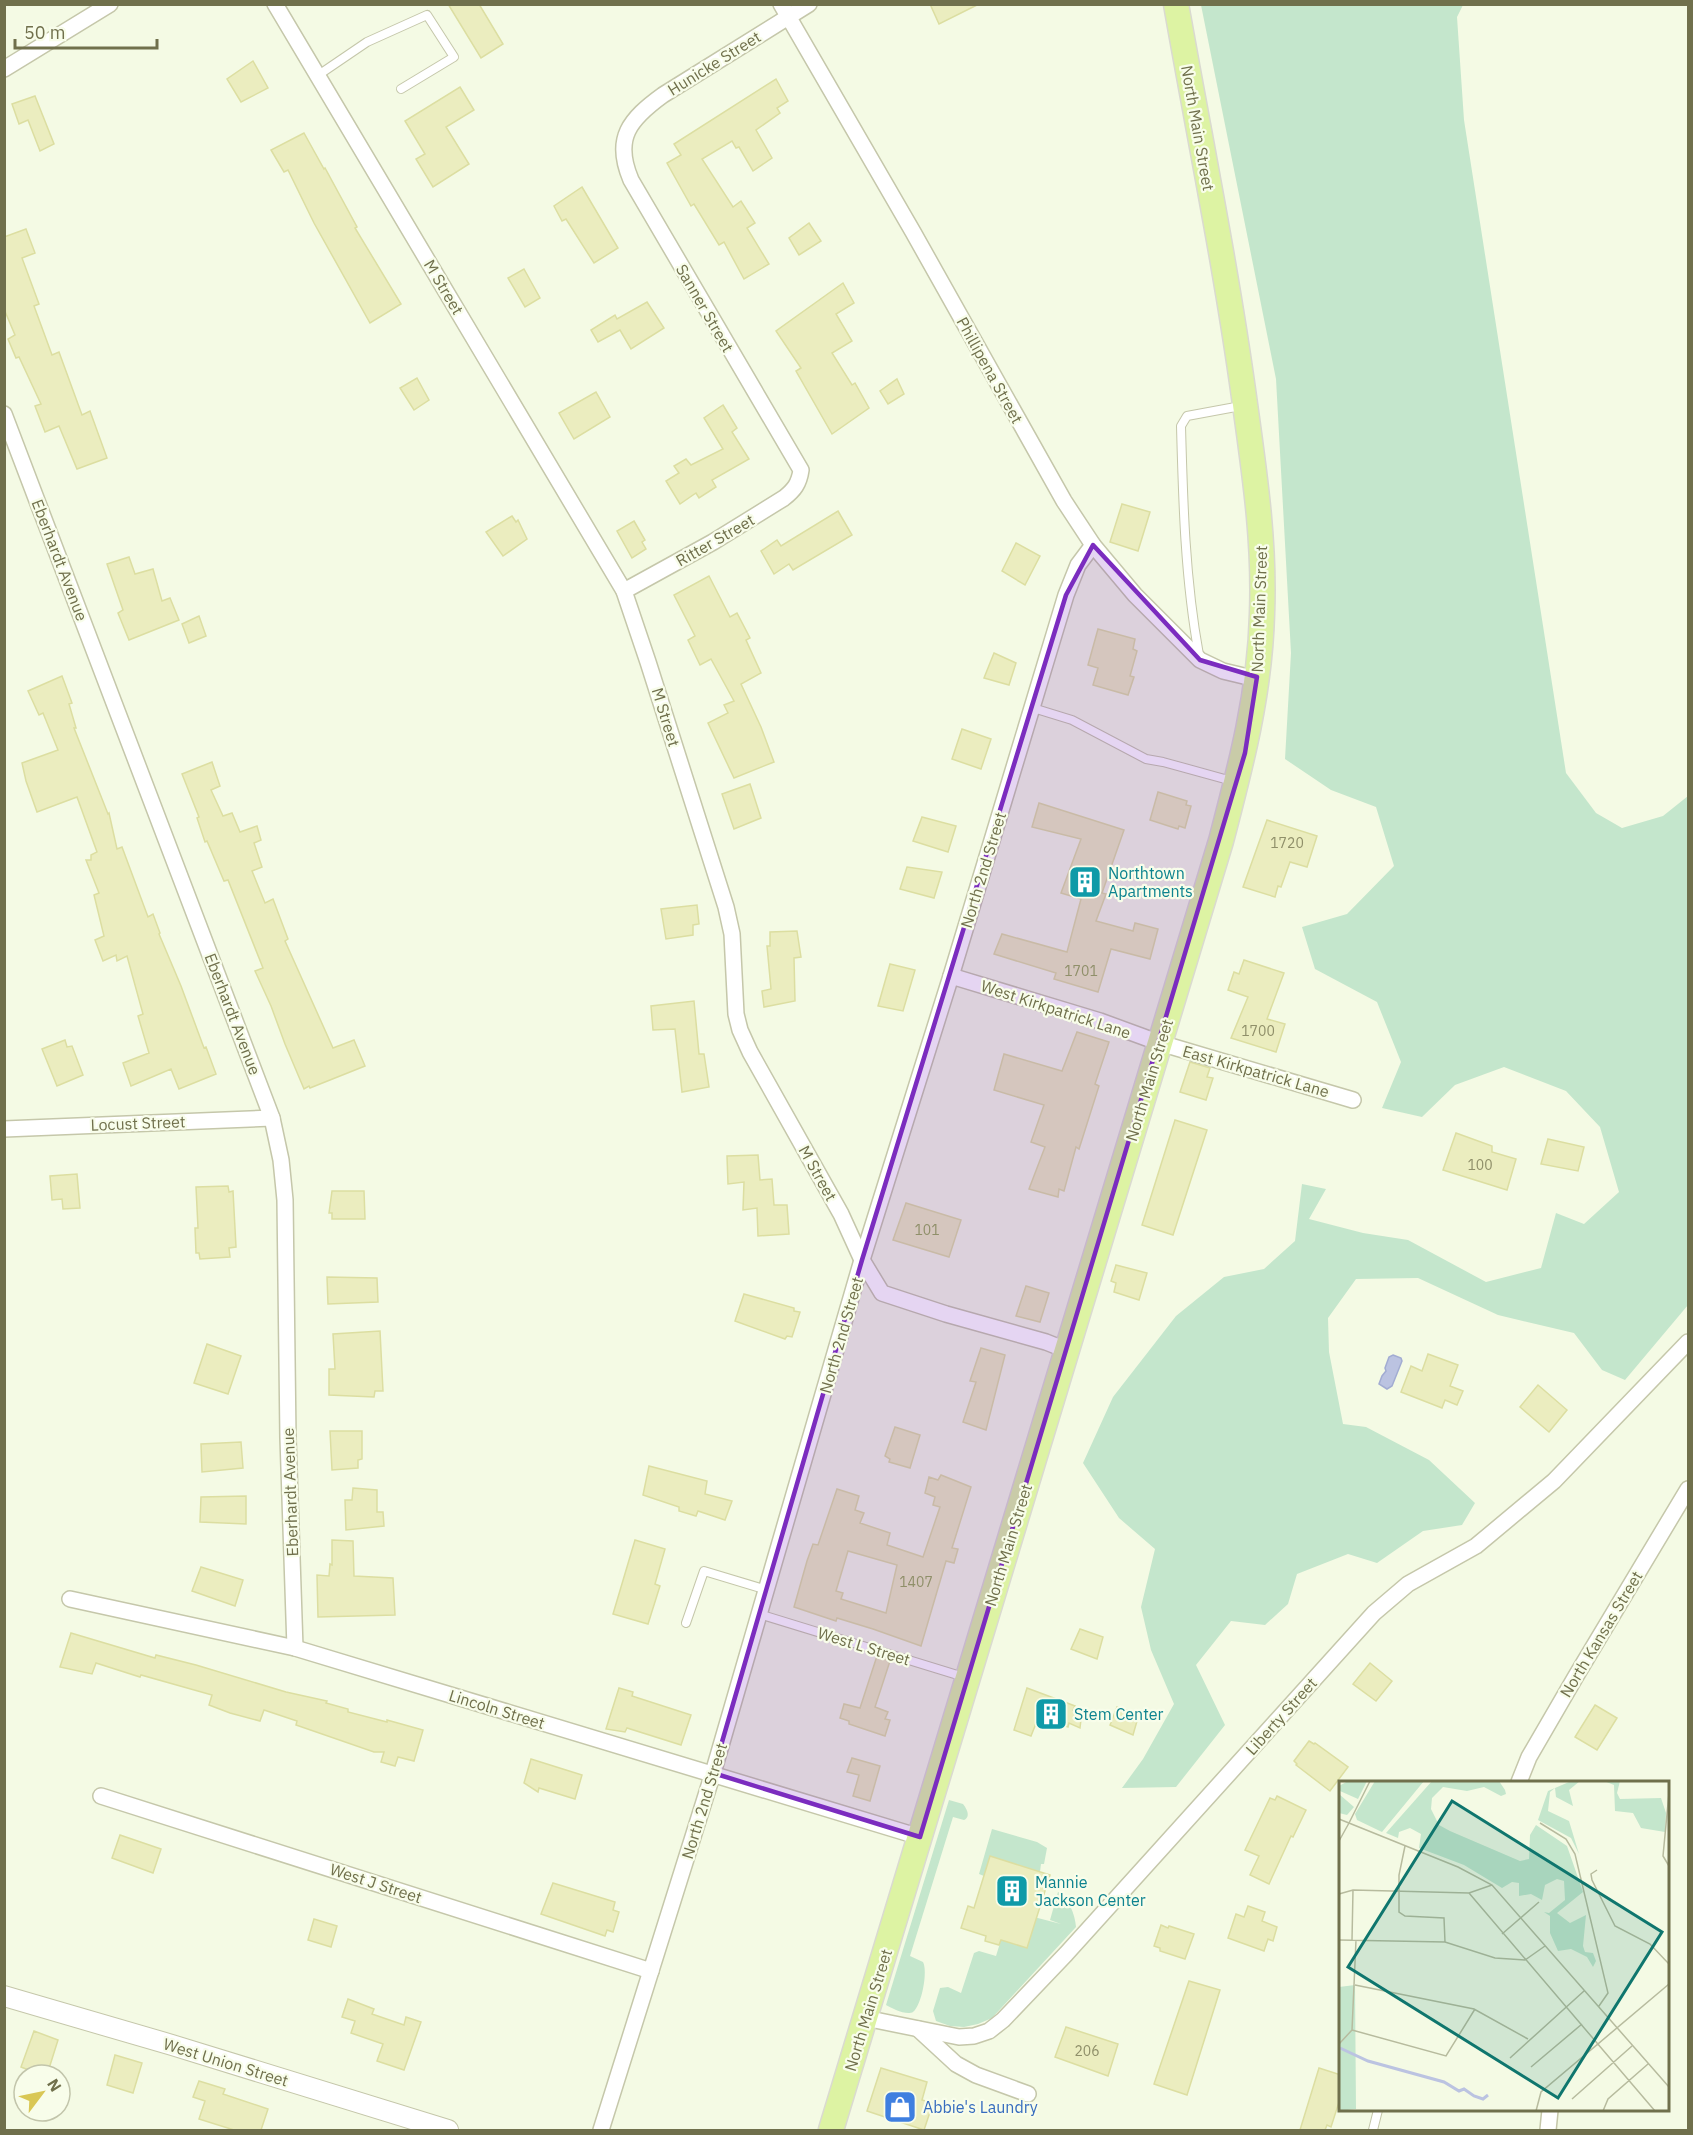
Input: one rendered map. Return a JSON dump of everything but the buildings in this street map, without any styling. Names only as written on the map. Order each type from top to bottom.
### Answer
[{"type":"main road","name":"North Main Street","points":[[831,2130],[1160,1043],[1245,753],[1257,677],[1262,615],[1263,546],[1236,341],[1176,4]]},
{"type":"street","points":[[4,69],[110,4]]},
{"type":"street","name":"M Street","points":[[274,4],[624,591],[726,908],[732,934],[736,1014],[740,1030],[750,1052],[841,1214],[862,1260],[882,1293],[1066,1350]]},
{"type":"street","name":"Hunicke Street","points":[[627,130],[633,119],[645,108],[784,10],[809,4]]},
{"type":"street","name":"Phillipena Street","points":[[784,10],[908,222],[1064,501],[1093,545],[1135,595],[1200,660],[1223,671],[1257,677]]},
{"type":"street","name":"Sanner Street","points":[[627,130],[626,168],[631,180],[801,470],[800,481]]},
{"type":"street","name":"Eberhardt Avenue","points":[[4,414],[272,1118],[281,1160],[285,1200],[288,1438],[295,1648]]},
{"type":"street","name":"Ritter Street","points":[[624,591],[713,542],[784,498],[800,481]]},
{"type":"street","name":"North 2nd Street","points":[[601,2130],[713,1773],[862,1260],[1066,595],[1078,565],[1093,545]]},
{"type":"street","name":"West Kirkpatrick Lane","points":[[951,976],[1100,1021],[1160,1043]]},
{"type":"street","name":"East Kirkpatrick Lane","points":[[1160,1043],[1353,1100]]},
{"type":"street","name":"Locust Street","points":[[4,1129],[272,1118]]},
{"type":"street","name":"Liberty Street","points":[[865,2018],[958,2037],[974,2036],[989,2031],[1003,2020],[1066,1954],[1374,1613],[1408,1584],[1476,1546],[1554,1481],[1689,1342]]},
{"type":"street","name":"North Kansas Street","points":[[1519,1781],[1529,1757],[1570,1685],[1689,1489]]},
{"type":"street","name":"Lincoln Street","points":[[70,1599],[295,1648],[920,1837]]},
{"type":"street","name":"West J Street","points":[[102,1796],[651,1971]]},
{"type":"street","name":"West Union Street","points":[[4,1996],[448,2130]]},
{"type":"street","points":[[918,2029],[933,2045],[966,2070],[1028,2094]]},
{"type":"street","points":[[1548,2130],[1550,2111]]},
{"type":"lane","points":[[318,76],[367,42],[427,15],[454,57],[401,89]]},
{"type":"lane","points":[[1200,660],[1190,602],[1181,426],[1187,416],[1245,405]]},
{"type":"lane","points":[[1033,708],[1072,720],[1146,759],[1237,782]]},
{"type":"lane","points":[[686,1623],[704,1571],[767,1590]]},
{"type":"lane","name":"West L Street","points":[[759,1614],[969,1678]]},
{"type":"lane","points":[[1373,2130],[1378,2111]]},
{"type":"highlighted area","points":[[1093,545],[1200,660],[1257,677],[1245,753],[920,1837],[713,1773],[862,1260],[1066,595]]},
{"type":"green space","points":[[1201,5],[1463,5],[1457,17],[1464,120],[1566,773],[1596,813],[1622,828],[1663,816],[1688,796],[1688,1305],[1625,1380],[1602,1370],[1574,1333],[1498,1315],[1418,1278],[1356,1279],[1328,1318],[1329,1352],[1343,1424],[1366,1427],[1429,1460],[1475,1503],[1462,1525],[1423,1531],[1377,1563],[1348,1554],[1297,1574],[1288,1604],[1265,1625],[1231,1621],[1196,1665],[1225,1725],[1176,1787],[1122,1788],[1143,1759],[1174,1704],[1151,1650],[1141,1607],[1155,1549],[1119,1518],[1083,1463],[1113,1397],[1176,1316],[1224,1277],[1264,1269],[1295,1241],[1302,1184],[1326,1189],[1309,1219],[1363,1233],[1408,1240],[1486,1282],[1541,1268],[1556,1213],[1584,1224],[1619,1192],[1600,1127],[1566,1091],[1504,1067],[1455,1085],[1422,1117],[1382,1108],[1401,1062],[1377,1002],[1315,969],[1302,927],[1347,914],[1394,866],[1376,807],[1331,790],[1285,759],[1291,653],[1276,379]]},
{"type":"green space","points":[[949,1800],[963,1804],[968,1815],[964,1820],[953,1817],[910,1956],[923,1962],[924,1980],[921,1995],[913,2012],[903,2012],[886,2005]]},
{"type":"green space","points":[[992,1829],[1037,1842],[1047,1848],[1040,1872],[990,1857],[984,1876],[979,1874]]},
{"type":"green space","points":[[1058,1892],[1071,1907],[1076,1927],[992,2018],[964,2027],[950,2026],[936,2021],[933,2011],[940,1988],[948,1987],[961,1993],[974,1953],[979,1951],[996,1956],[1001,1940],[1027,1948],[1033,1926],[1030,1916],[1061,1924],[1050,1920]]},
{"type":"water","points":[[1393,1355],[1401,1358],[1402,1361],[1392,1386],[1387,1389],[1379,1384],[1386,1371],[1389,1357]]},
{"type":"place","name":"Northtown Apartments","points":[[1085,882]]},
{"type":"place","name":"Stem Center","points":[[1051,1714]]},
{"type":"place","name":"Mannie Jackson Center","points":[[1012,1891]]},
{"type":"place","name":"Abbie's Laundry","points":[[900,2107]]}]
